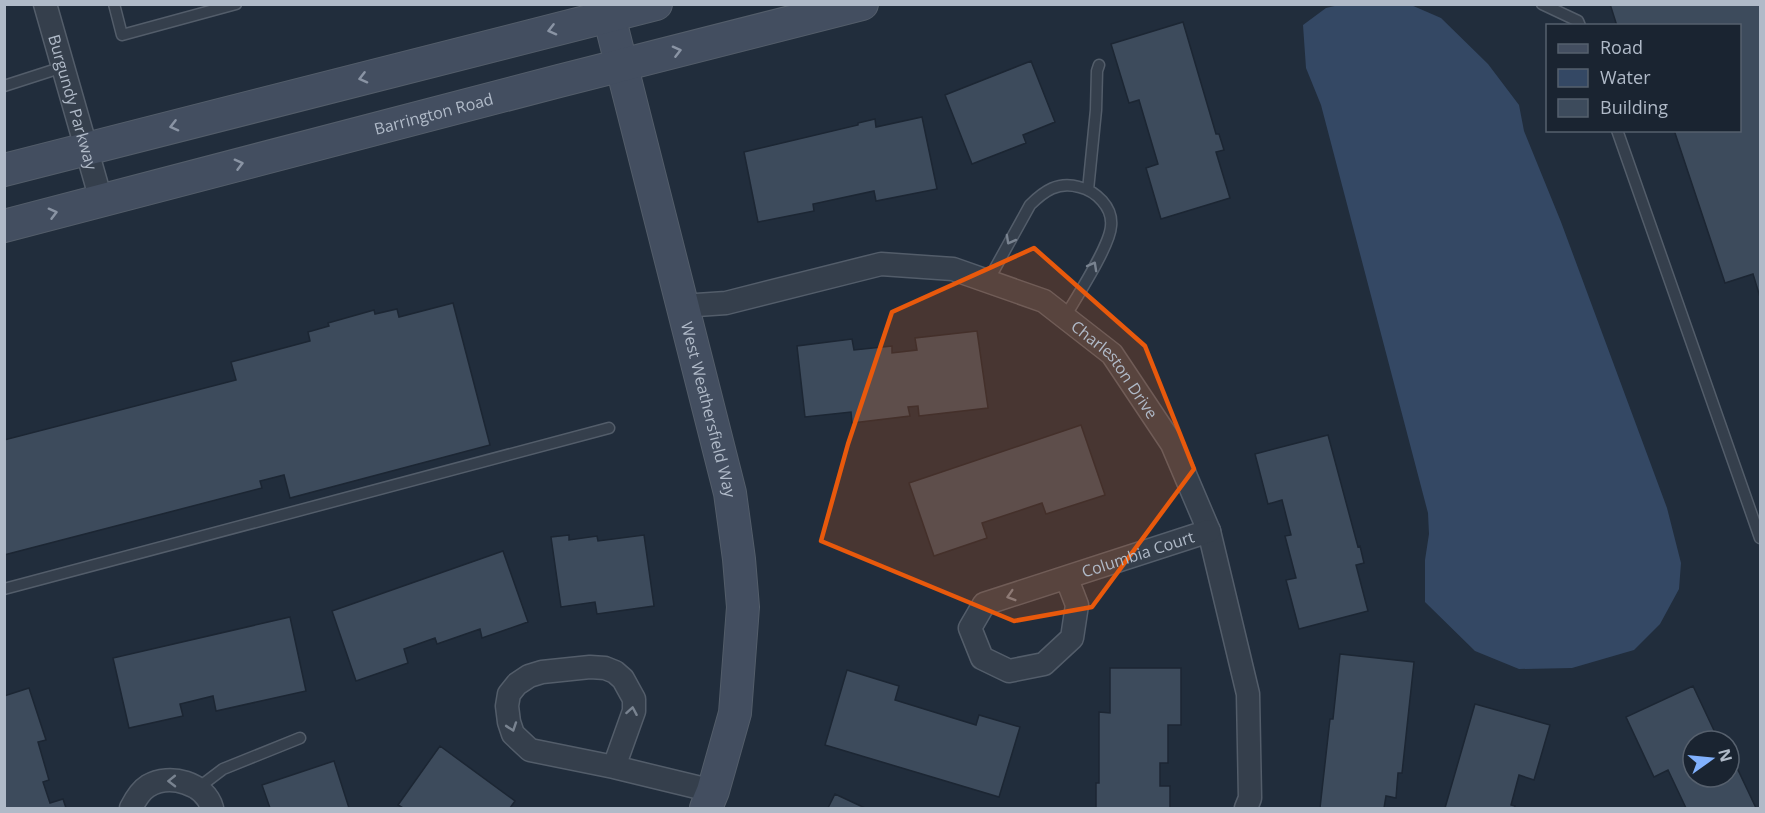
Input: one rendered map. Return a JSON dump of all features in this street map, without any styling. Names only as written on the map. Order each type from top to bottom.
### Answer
[{"type":"main road","points":[[4,170],[607,10],[656,4]]},
{"type":"main road","name":"Barrington Road","points":[[4,225],[862,4]]},
{"type":"main road","name":"West Weathersfield Way","points":[[607,10],[730,493],[739,559],[743,607],[735,713],[710,800]]},
{"type":"street","name":"Burgundy Parkway","points":[[45,4],[101,200]]},
{"type":"street","name":"Charleston Drive","points":[[682,306],[726,303],[881,264],[953,269],[1044,301],[1112,354],[1172,444],[1209,531],[1248,693],[1250,798],[1246,808]]},
{"type":"street","name":"Columbia Court","points":[[1067,579],[1077,605],[1072,638],[1044,664],[1009,671],[982,658],[970,628],[984,604],[1067,579],[1209,531]]},
{"type":"street","points":[[614,767],[634,711],[634,699],[623,679],[615,672],[605,668],[590,667],[542,672],[529,676],[517,684],[509,694],[507,706],[513,734],[530,750],[614,767],[710,800]]},
{"type":"street","points":[[131,808],[136,798],[148,786],[165,780],[182,781],[198,789],[210,801],[212,808]]},
{"type":"lane","points":[[114,4],[122,35],[236,4]]},
{"type":"lane","points":[[1542,4],[1578,21],[1579,24]]},
{"type":"lane","points":[[1088,190],[1096,110],[1096,71],[1099,65]]},
{"type":"lane","points":[[4,86],[63,67]]},
{"type":"lane","points":[[1618,132],[1761,538]]},
{"type":"lane","points":[[988,281],[1030,205],[1039,195],[1065,184],[1088,190],[1099,197],[1110,215],[1111,225],[1107,241],[1065,317]]},
{"type":"lane","points":[[4,589],[609,428]]},
{"type":"lane","points":[[198,789],[223,769],[300,738]]},
{"type":"highlighted area","points":[[1034,248],[1145,346],[1194,469],[1092,607],[1014,621],[821,541],[848,444],[892,312]]},
{"type":"water","points":[[1339,5],[1411,5],[1441,18],[1488,64],[1519,105],[1524,131],[1561,222],[1667,508],[1681,563],[1679,589],[1660,624],[1634,650],[1572,668],[1519,669],[1475,651],[1425,602],[1428,513],[1321,105],[1306,68],[1303,25],[1326,8]]},
{"type":"building","points":[[1610,4],[1760,4],[1760,297],[1753,274],[1725,283],[1675,132],[1741,132],[1741,24],[1616,24]]},
{"type":"building","points":[[1183,22],[1216,134],[1219,134],[1224,150],[1216,152],[1230,198],[1161,219],[1146,168],[1158,164],[1139,100],[1129,103],[1111,44]]},
{"type":"building","points":[[1031,61],[1055,122],[1023,135],[1026,143],[972,164],[945,95]]},
{"type":"building","points":[[922,117],[937,189],[876,201],[874,191],[813,204],[814,211],[758,222],[744,152],[875,119],[876,127]]},
{"type":"building","points":[[453,303],[490,445],[290,498],[284,475],[260,481],[262,488],[4,555],[4,440],[236,380],[231,362],[310,341],[308,332],[329,326],[328,323],[374,310],[375,314],[397,309],[399,317]]},
{"type":"building","points":[[977,331],[988,408],[919,416],[918,406],[908,407],[910,416],[852,423],[851,412],[805,417],[797,346],[852,339],[854,350],[892,346],[892,353],[917,350],[915,338]]},
{"type":"building","points":[[1081,425],[1105,495],[1046,514],[1042,503],[982,523],[987,538],[934,556],[909,483]]},
{"type":"building","points":[[1328,435],[1364,563],[1356,565],[1368,611],[1299,629],[1286,580],[1296,578],[1285,536],[1291,535],[1282,500],[1268,504],[1255,454]]},
{"type":"building","points":[[569,535],[569,540],[597,536],[598,541],[644,535],[654,606],[597,614],[595,602],[561,607],[551,537]]},
{"type":"building","points":[[503,551],[528,622],[482,638],[480,629],[437,644],[435,638],[404,649],[408,663],[356,681],[332,611]]},
{"type":"building","points":[[290,617],[306,691],[216,711],[213,696],[180,704],[183,716],[129,728],[113,658]]},
{"type":"building","points":[[1340,654],[1414,662],[1402,773],[1398,773],[1396,798],[1386,796],[1384,808],[1320,808]]},
{"type":"building","points":[[1110,668],[1181,668],[1181,725],[1168,725],[1168,763],[1160,763],[1160,786],[1170,786],[1170,808],[1096,808],[1096,783],[1099,783],[1099,712],[1110,713]]},
{"type":"building","points":[[847,670],[899,686],[895,700],[976,725],[979,715],[1020,727],[999,797],[825,745]]},
{"type":"building","points":[[1693,686],[1713,729],[1681,729],[1681,789],[1741,789],[1741,776],[1756,808],[1686,808],[1668,770],[1654,777],[1626,717]]},
{"type":"building","points":[[29,688],[46,740],[38,742],[49,780],[43,782],[50,803],[63,799],[66,808],[4,808],[4,696]]},
{"type":"building","points":[[1475,704],[1550,725],[1534,780],[1519,775],[1511,805],[1515,806],[1514,808],[1445,808]]},
{"type":"building","points":[[440,746],[515,801],[510,808],[403,808],[398,805]]},
{"type":"building","points":[[334,761],[349,808],[270,808],[262,785]]},
{"type":"building","points":[[835,794],[865,808],[828,808]]}]
